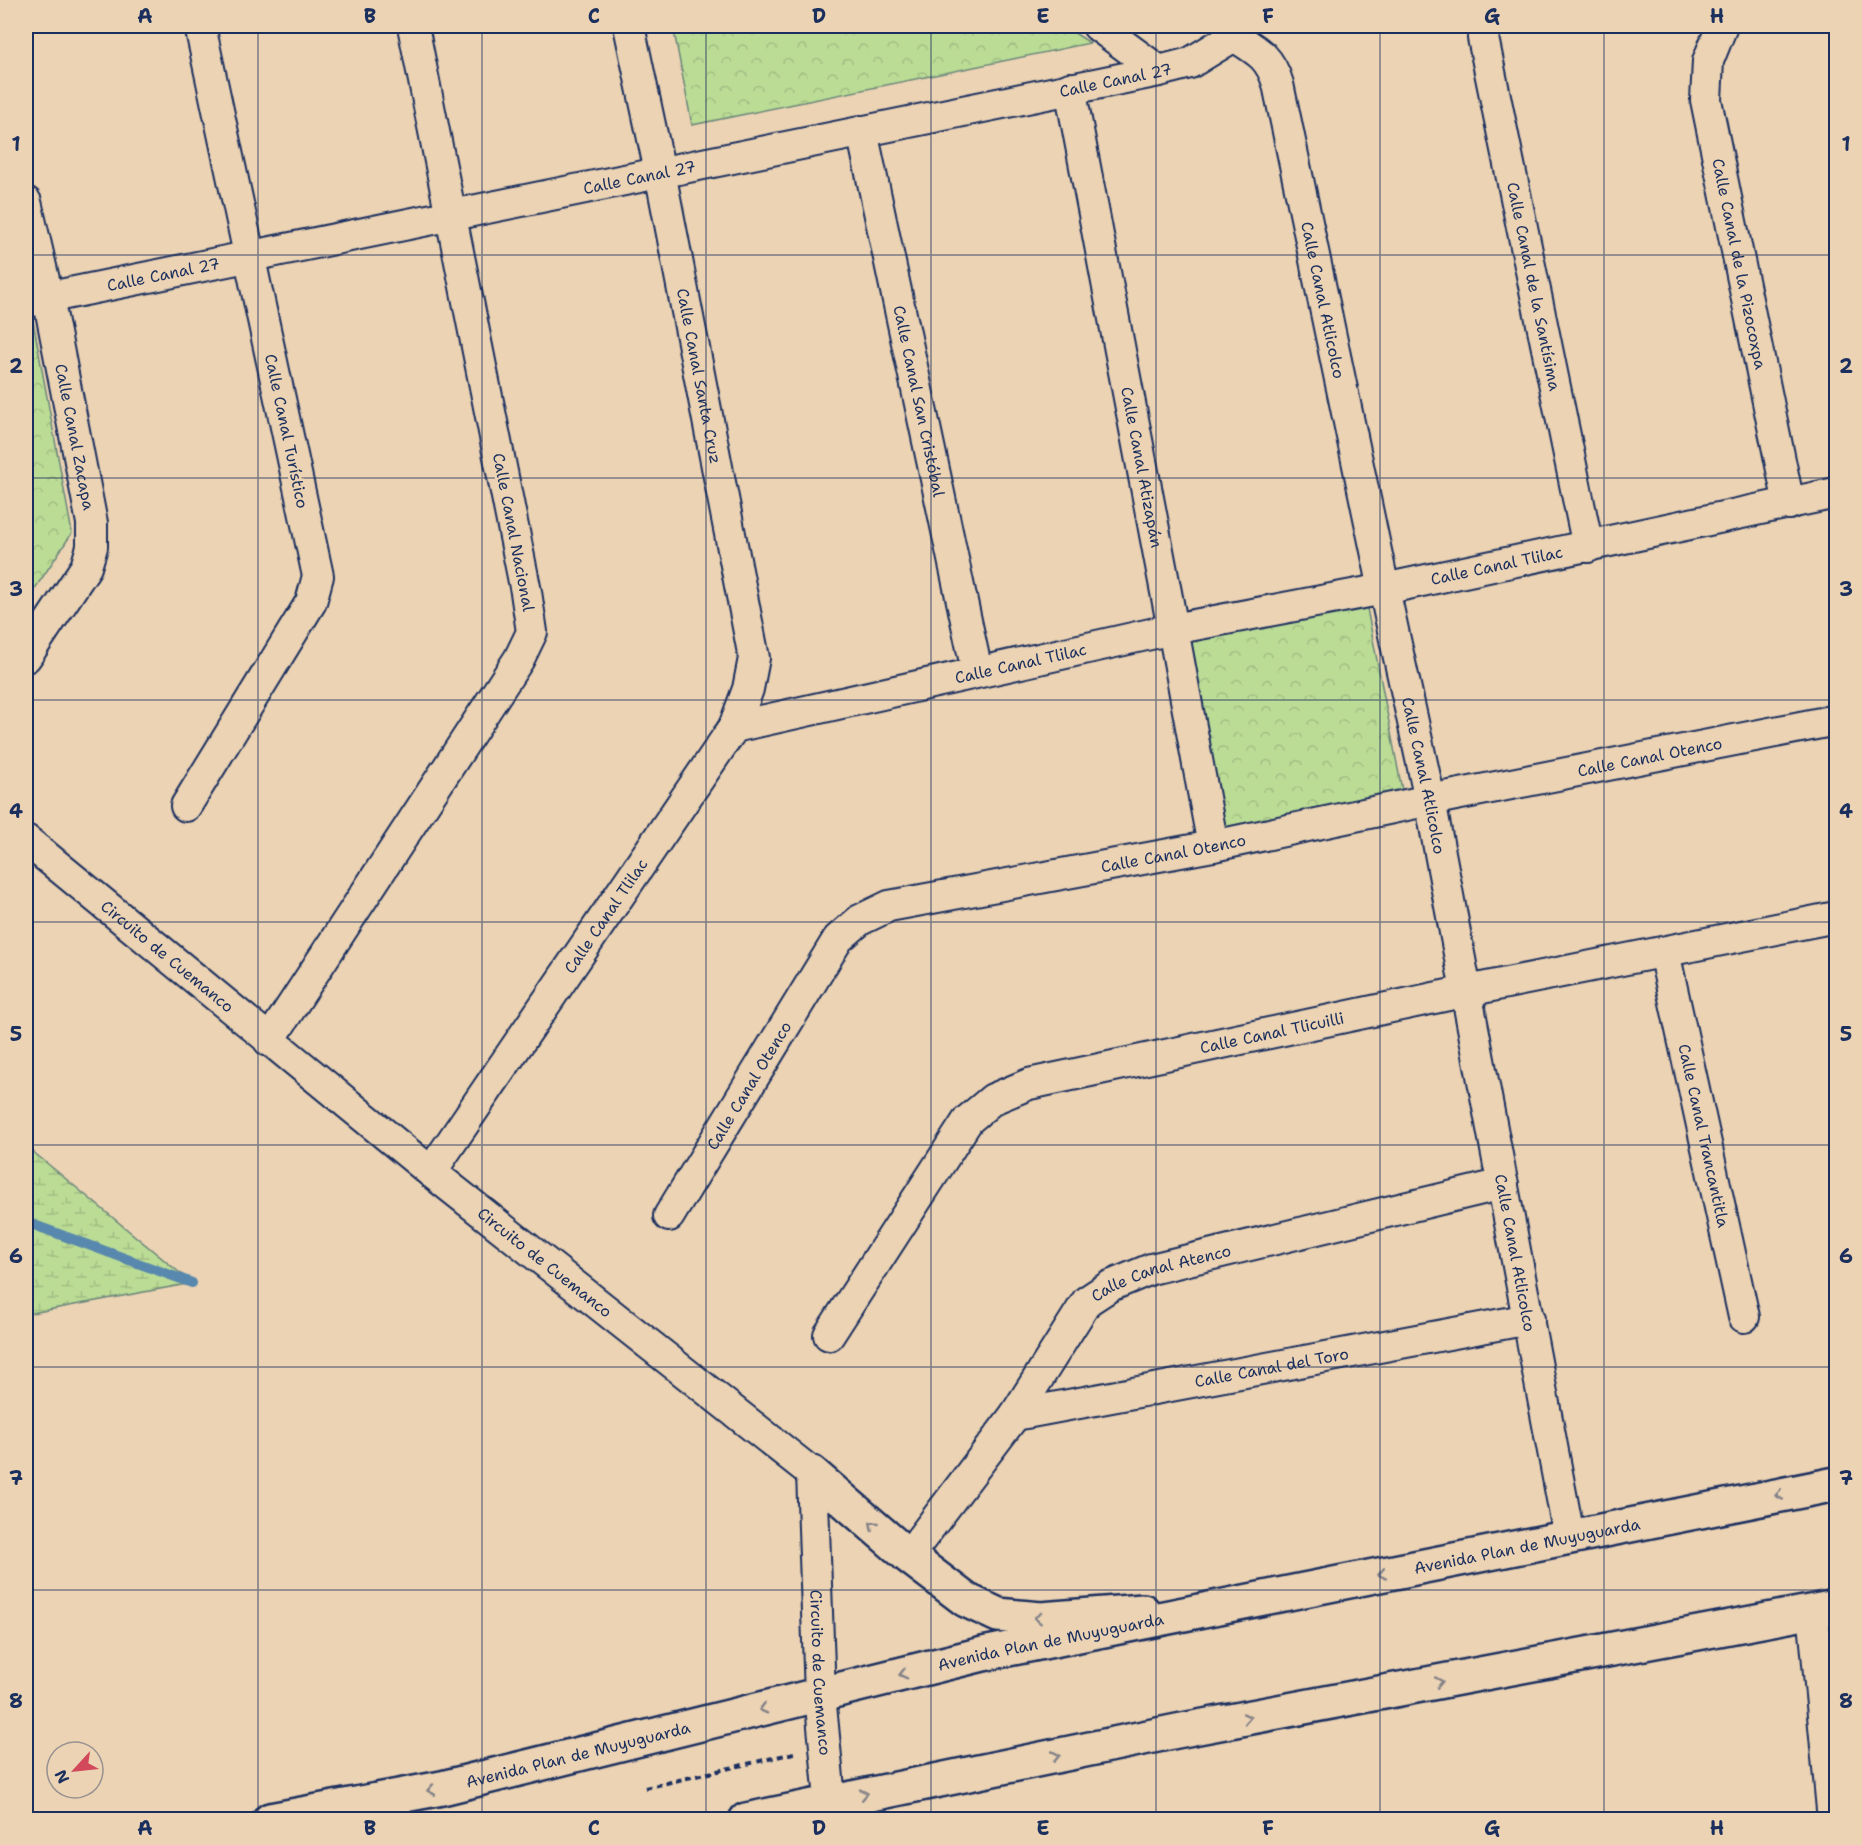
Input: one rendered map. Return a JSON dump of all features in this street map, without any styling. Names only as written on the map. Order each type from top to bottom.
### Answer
[{"type":"main road","points":[[812,1473],[908,1556],[966,1600],[999,1615],[1041,1620],[1121,1612],[1201,1610]]},
{"type":"main road","name":"Avenida Plan de Muyuguarda","points":[[270,1820],[442,1788],[983,1654],[1836,1484]]},
{"type":"main road","points":[[746,1820],[832,1810],[1177,1731],[1825,1609]]},
{"type":"street","name":"Calle Canal Turístico","points":[[186,806],[312,602],[318,576],[200,26]]},
{"type":"street","name":"Calle Canal Nacional","points":[[269,1041],[519,659],[532,632],[526,592],[413,26]]},
{"type":"street","name":"Calle Canal Santa Cruz","points":[[629,26],[660,172],[753,658],[748,689],[734,727]]},
{"type":"street","points":[[1098,26],[1159,71]]},
{"type":"street","name":"Calle Canal de la Santísima","points":[[1486,26],[1483,38],[1588,548]]},
{"type":"street","name":"Calle Canal de la Pizocoxpa","points":[[1722,26],[1708,61],[1706,100],[1789,504]]},
{"type":"street","name":"Calle Canal 27","points":[[37,300],[1159,71],[1190,63],[1236,31]]},
{"type":"street","name":"Calle Canal Atlicolco","points":[[1236,31],[1273,67],[1278,84],[1430,800],[1569,1536]]},
{"type":"street","name":"Calle Canal Atizapán","points":[[1070,88],[1213,846]]},
{"type":"street","name":"Calle Canal San Cristóbal","points":[[862,131],[976,672]]},
{"type":"street","name":"Calle Canal Zacapa","points":[[26,202],[37,300],[92,523],[92,547],[86,567],[26,657]]},
{"type":"street","name":"Calle Canal Tlilac","points":[[431,1172],[734,727],[1173,629],[1384,590],[1836,494]]},
{"type":"street","name":"Calle Canal Otenco","points":[[669,1216],[838,939],[860,920],[889,906],[1213,846],[1430,800],[1836,720]]},
{"type":"street","name":"Circuito de Cuemanco","points":[[26,840],[431,1172],[812,1473],[820,1695],[832,1810]]},
{"type":"street","name":"Calle Canal Tlicuilli","points":[[829,1335],[968,1120],[993,1099],[1029,1084],[1467,991],[1836,917]]},
{"type":"street","name":"Calle Canal Trancantitla","points":[[1664,952],[1744,1317]]},
{"type":"street","name":"Calle Canal Atenco","points":[[908,1556],[1015,1415],[1087,1301],[1110,1286],[1151,1269],[1503,1184]]},
{"type":"street","name":"Calle Canal del Toro","points":[[1015,1415],[1529,1319]]},
{"type":"street","points":[[1825,1609],[1833,1820]]},
{"type":"path","points":[[645,1788],[798,1752]]},
{"type":"green space","points":[[673,26],[1064,26],[1090,43],[692,125]]},
{"type":"green space","points":[[31,310],[72,533],[26,602],[26,311]]},
{"type":"green space","points":[[1365,598],[1402,790],[1219,830],[1183,631]]},
{"type":"green space","points":[[26,1146],[192,1283],[26,1314]]},
{"type":"waterway","points":[[26,1222],[192,1283]]}]
